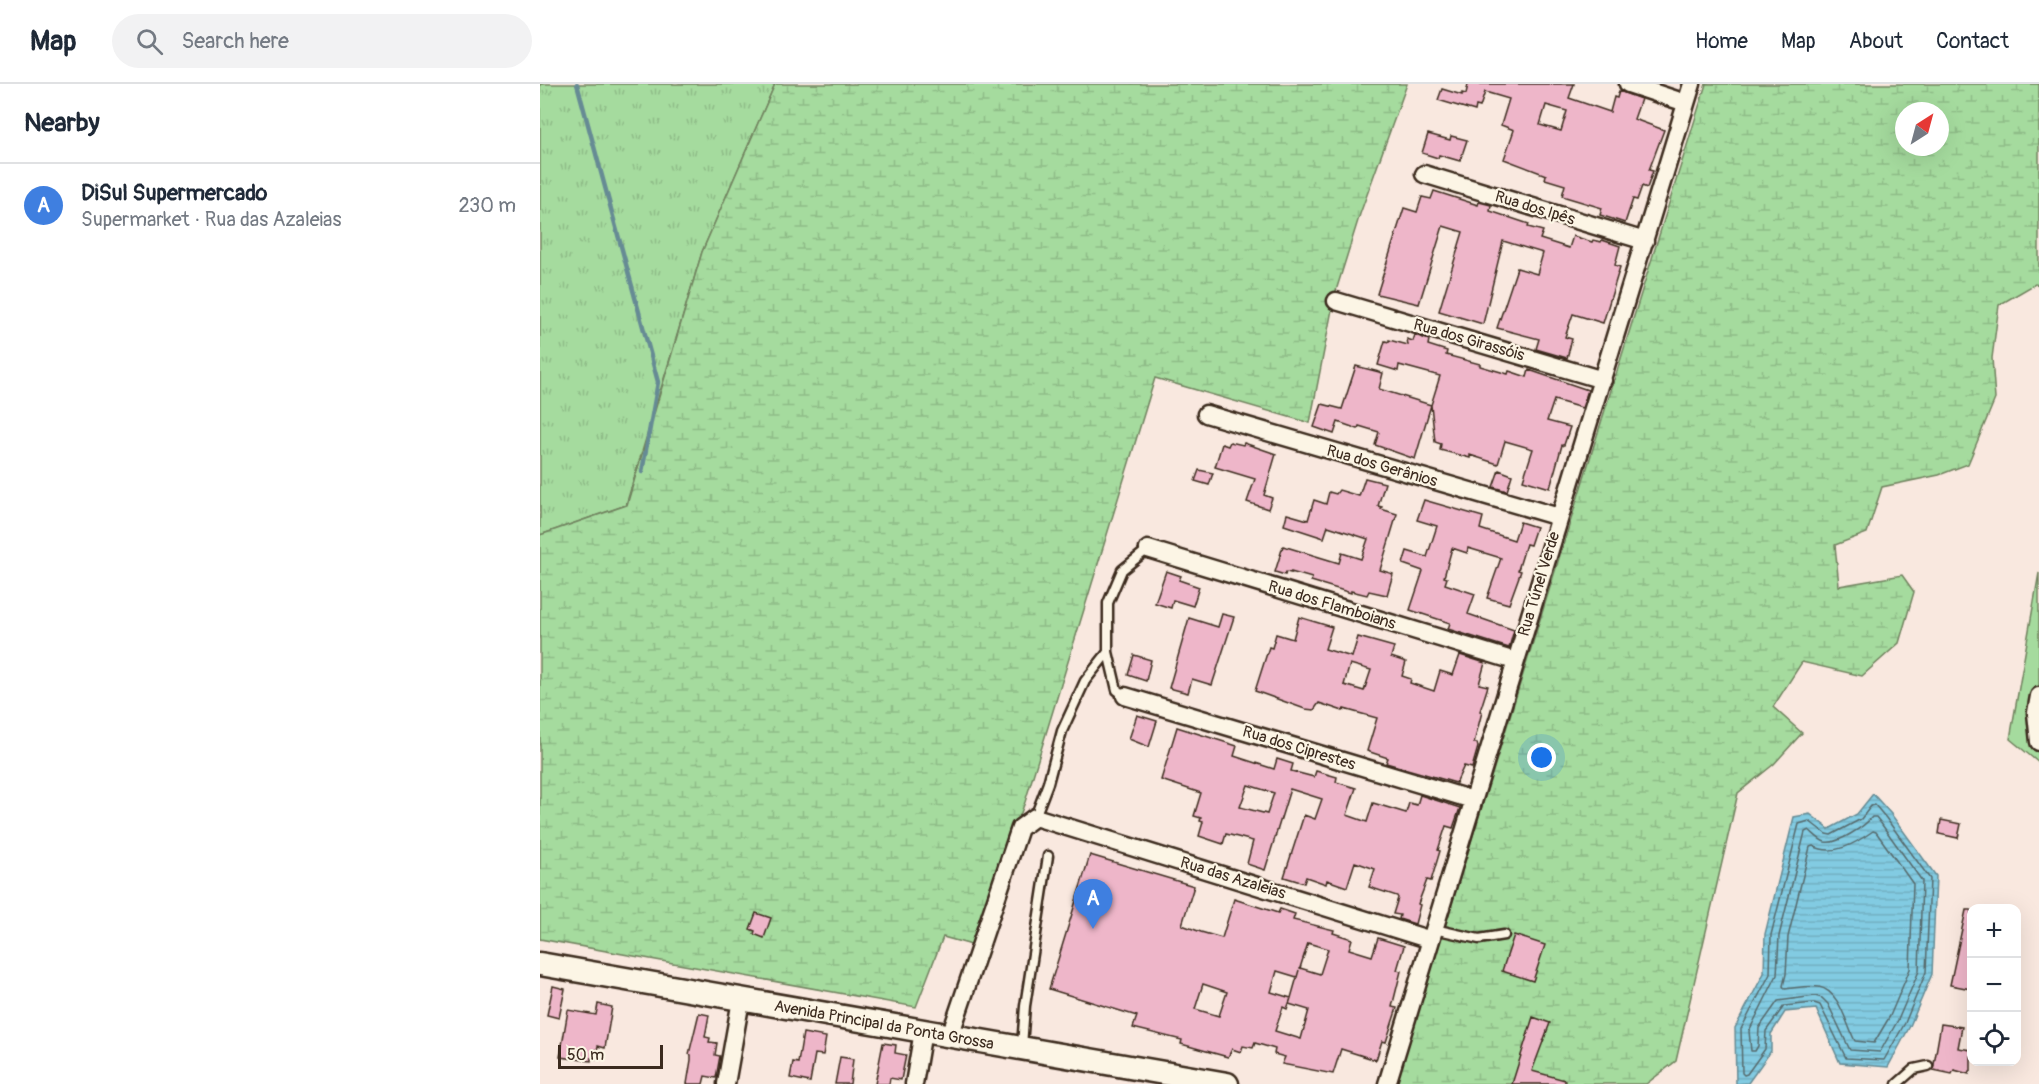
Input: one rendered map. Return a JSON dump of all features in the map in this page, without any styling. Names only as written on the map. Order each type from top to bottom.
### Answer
[{"type":"main road","name":"Avenida Principal da Ponta Grossa","points":[[540,964],[1022,1048],[1169,1079],[1227,1084]]},
{"type":"street","points":[[1628,84],[1686,103]]},
{"type":"street","name":"Rua Túnel Verde","points":[[1387,1084],[1692,84]]},
{"type":"street","name":"Rua dos Ipês","points":[[1425,174],[1645,241]]},
{"type":"street","name":"Rua dos Girassóis","points":[[1336,301],[1603,380]]},
{"type":"street","name":"Rua dos Gerânios","points":[[1206,414],[1559,518]]},
{"type":"street","name":"Rua dos Flamboians","points":[[1148,549],[1515,661]]},
{"type":"street","name":"Rua dos Ciprestes","points":[[1125,696],[1473,800]]},
{"type":"street","points":[[2039,696],[2036,712],[2039,742]]},
{"type":"street","points":[[950,1036],[1020,828],[1035,817]]},
{"type":"street","name":"Rua das Azaleias","points":[[1035,817],[1432,934]]},
{"type":"street","points":[[726,1084],[741,1000]]},
{"type":"street","points":[[914,1084],[923,1031]]},
{"type":"lane","points":[[1125,696],[1117,690],[1108,652],[1108,603],[1122,570],[1148,549]]},
{"type":"lane","points":[[1035,817],[1048,783],[1062,730],[1085,681],[1108,652]]},
{"type":"lane","points":[[1022,1048],[1025,1006],[1048,856]]},
{"type":"lane","points":[[1432,934],[1479,939],[1504,935]]},
{"type":"lane","points":[[1897,1084],[1914,1068],[1928,1066]]},
{"type":"green space","points":[[540,84],[775,84],[702,252],[626,505],[540,535]]},
{"type":"green space","points":[[775,84],[1407,84],[1360,214],[1335,294],[1310,423],[1155,378],[1025,802],[972,945],[943,937],[916,1007],[540,939],[540,535],[627,505],[702,252]]},
{"type":"green space","points":[[1706,84],[2039,84],[2039,285],[2035,284],[1999,305],[1992,358],[1995,399],[1968,464],[1939,475],[1882,487],[1867,533],[1835,545],[1839,586],[1902,575],[1914,592],[1899,643],[1862,676],[1802,662],[1773,707],[1802,733],[1774,764],[1738,793],[1676,1061],[1646,1084],[1396,1084]]},
{"type":"green space","points":[[2039,573],[2039,763],[2010,739]]},
{"type":"water","points":[[1873,794],[1891,814],[1936,876],[1932,974],[1910,1026],[1888,1067],[1840,1063],[1816,1009],[1785,1012],[1771,1034],[1771,1051],[1748,1083],[1736,1084],[1735,1028],[1764,973],[1765,934],[1794,817],[1810,814],[1829,829],[1857,814]]},
{"type":"building","points":[[1468,84],[1574,84],[1569,98],[1610,112],[1614,97],[1617,98],[1619,91],[1641,99],[1634,119],[1664,130],[1649,170],[1653,171],[1647,188],[1642,186],[1637,200],[1633,199],[1625,223],[1600,215],[1602,208],[1562,196],[1565,185],[1545,179],[1546,175],[1504,159],[1514,130],[1501,125],[1509,99],[1485,92],[1480,107],[1476,106],[1475,111],[1438,100],[1442,89],[1466,94]],"holes":[[[1546,105],[1567,111],[1561,131],[1540,125]]]},
{"type":"building","points":[[1428,134],[1450,140],[1451,136],[1467,140],[1460,161],[1422,153]]},
{"type":"building","points":[[1434,191],[1478,205],[1479,202],[1491,205],[1490,211],[1543,231],[1540,239],[1569,248],[1573,236],[1592,242],[1602,240],[1620,246],[1615,265],[1620,267],[1603,323],[1573,314],[1565,337],[1572,339],[1567,358],[1536,349],[1539,339],[1497,328],[1517,268],[1537,274],[1543,253],[1503,241],[1483,324],[1439,311],[1463,232],[1443,226],[1419,304],[1377,294],[1404,208],[1417,212],[1422,197],[1431,199]]},
{"type":"building","points":[[1415,335],[1429,340],[1428,345],[1447,351],[1446,355],[1480,364],[1480,366],[1527,377],[1529,370],[1588,390],[1582,408],[1554,400],[1547,421],[1570,427],[1564,445],[1562,445],[1550,488],[1523,480],[1533,449],[1505,441],[1498,464],[1470,455],[1470,458],[1440,450],[1441,444],[1435,442],[1431,405],[1440,376],[1399,365],[1398,371],[1378,365],[1385,341],[1408,345],[1407,339],[1413,341]]},
{"type":"building","points":[[1356,366],[1383,373],[1379,389],[1431,405],[1415,459],[1375,445],[1379,432],[1359,426],[1358,429],[1338,422],[1334,434],[1314,427],[1322,404],[1342,409]]},
{"type":"building","points":[[1230,442],[1243,445],[1244,443],[1276,454],[1264,495],[1272,498],[1268,509],[1247,502],[1255,479],[1215,467],[1222,444],[1228,446]]},
{"type":"building","points":[[1199,470],[1213,473],[1209,485],[1195,481]]},
{"type":"building","points":[[1499,470],[1512,475],[1507,491],[1493,487]]},
{"type":"building","points":[[1365,478],[1385,483],[1378,506],[1397,514],[1380,570],[1393,574],[1387,595],[1369,591],[1367,595],[1351,591],[1351,593],[1311,581],[1312,578],[1291,572],[1286,572],[1285,575],[1275,572],[1283,546],[1339,563],[1342,553],[1361,559],[1368,539],[1328,526],[1324,538],[1284,525],[1287,514],[1308,520],[1314,500],[1326,504],[1329,492],[1336,494],[1339,490],[1359,496]]},
{"type":"building","points":[[1424,500],[1483,517],[1480,529],[1514,540],[1520,522],[1536,527],[1530,545],[1526,544],[1518,570],[1521,571],[1509,604],[1487,598],[1501,558],[1468,548],[1467,553],[1452,548],[1444,577],[1447,578],[1445,584],[1475,594],[1468,614],[1514,630],[1509,648],[1448,629],[1450,623],[1410,610],[1423,571],[1403,564],[1407,551],[1427,557],[1437,526],[1417,520]]},
{"type":"building","points":[[1166,571],[1181,576],[1179,580],[1199,587],[1193,606],[1173,600],[1171,608],[1155,603]]},
{"type":"building","points":[[1222,614],[1234,617],[1212,685],[1192,679],[1188,693],[1169,688],[1189,618],[1218,627]]},
{"type":"building","points":[[1299,617],[1332,627],[1325,649],[1352,657],[1358,637],[1394,647],[1391,657],[1406,662],[1402,676],[1411,679],[1410,683],[1434,691],[1440,671],[1453,675],[1460,655],[1485,663],[1479,684],[1488,686],[1480,711],[1482,712],[1474,743],[1477,743],[1478,747],[1472,768],[1464,766],[1456,783],[1386,763],[1388,758],[1367,751],[1377,718],[1319,703],[1314,710],[1305,709],[1255,691],[1269,647],[1272,648],[1276,634],[1293,639]],"holes":[[[1350,664],[1371,670],[1364,691],[1344,685]]]},
{"type":"building","points":[[1134,655],[1151,660],[1146,681],[1128,675]]},
{"type":"building","points":[[1137,715],[1157,721],[1149,747],[1129,739]]},
{"type":"building","points":[[1177,727],[1237,746],[1234,756],[1274,769],[1277,759],[1293,764],[1291,771],[1314,777],[1316,771],[1337,777],[1336,782],[1356,788],[1347,815],[1367,822],[1373,803],[1406,813],[1409,803],[1417,805],[1420,795],[1460,808],[1453,828],[1446,826],[1431,881],[1427,880],[1418,904],[1420,905],[1415,924],[1399,919],[1400,915],[1393,914],[1397,896],[1369,887],[1375,869],[1355,862],[1347,887],[1327,880],[1326,884],[1306,877],[1304,883],[1284,877],[1304,815],[1315,819],[1322,799],[1290,789],[1265,870],[1247,864],[1253,841],[1226,834],[1223,844],[1199,836],[1203,822],[1200,821],[1201,818],[1194,816],[1201,793],[1161,780]],"holes":[[[1248,785],[1274,793],[1267,814],[1240,807]]]},
{"type":"building","points":[[1941,820],[1961,824],[1958,838],[1939,834]]},
{"type":"building","points":[[1090,855],[1194,886],[1182,925],[1201,932],[1222,938],[1234,899],[1278,913],[1280,909],[1295,914],[1293,920],[1334,930],[1333,933],[1352,939],[1349,949],[1372,956],[1378,938],[1404,946],[1397,970],[1401,971],[1392,1007],[1397,1008],[1386,1042],[1382,1041],[1376,1060],[1341,1049],[1333,1074],[1282,1064],[1285,1057],[1274,1054],[1275,1049],[1255,1043],[1253,1048],[1243,1046],[1241,1052],[1232,1049],[1228,1057],[1181,1044],[1182,1040],[1133,1028],[1137,1016],[1049,989]],"holes":[[[1308,943],[1328,949],[1320,974],[1300,968]],[[1277,971],[1297,977],[1291,998],[1271,992]],[[1203,984],[1227,992],[1219,1016],[1195,1009]],[[1291,998],[1289,1004],[1309,1010],[1301,1039],[1275,1031],[1283,1007],[1287,1009]]]},
{"type":"building","points":[[1966,910],[1967,910],[1967,988],[1950,985]]},
{"type":"building","points":[[756,913],[771,918],[764,938],[754,934],[755,931],[750,929]]},
{"type":"building","points":[[1514,935],[1545,945],[1533,981],[1502,971]]},
{"type":"building","points":[[553,986],[565,989],[559,1018],[547,1015]]},
{"type":"building","points":[[598,1004],[612,1007],[605,1048],[598,1046],[595,1059],[591,1058],[591,1061],[560,1057],[568,1010],[596,1015]]},
{"type":"building","points":[[699,1013],[709,1015],[705,1037],[710,1038],[709,1042],[717,1043],[715,1055],[720,1056],[716,1078],[705,1076],[703,1084],[687,1084],[691,1060],[689,1054]]},
{"type":"building","points":[[1533,1017],[1550,1023],[1532,1071],[1565,1080],[1565,1084],[1512,1084]]},
{"type":"building","points":[[1941,1024],[1962,1027],[1958,1048],[1967,1049],[1967,1066],[1971,1066],[1969,1074],[1954,1070],[1952,1074],[1933,1070]]},
{"type":"building","points":[[803,1033],[826,1037],[823,1055],[815,1054],[810,1082],[790,1078],[793,1062],[798,1063]]},
{"type":"building","points":[[883,1043],[896,1045],[895,1053],[906,1055],[901,1080],[890,1078],[889,1084],[875,1084]]},
{"type":"building","points":[[840,1057],[853,1059],[850,1084],[835,1084]]},
{"type":"waterway","points":[[577,84],[658,382],[642,472]]},
{"type":"place","name":"DiSul Supermercado","points":[[1093,929]]}]
